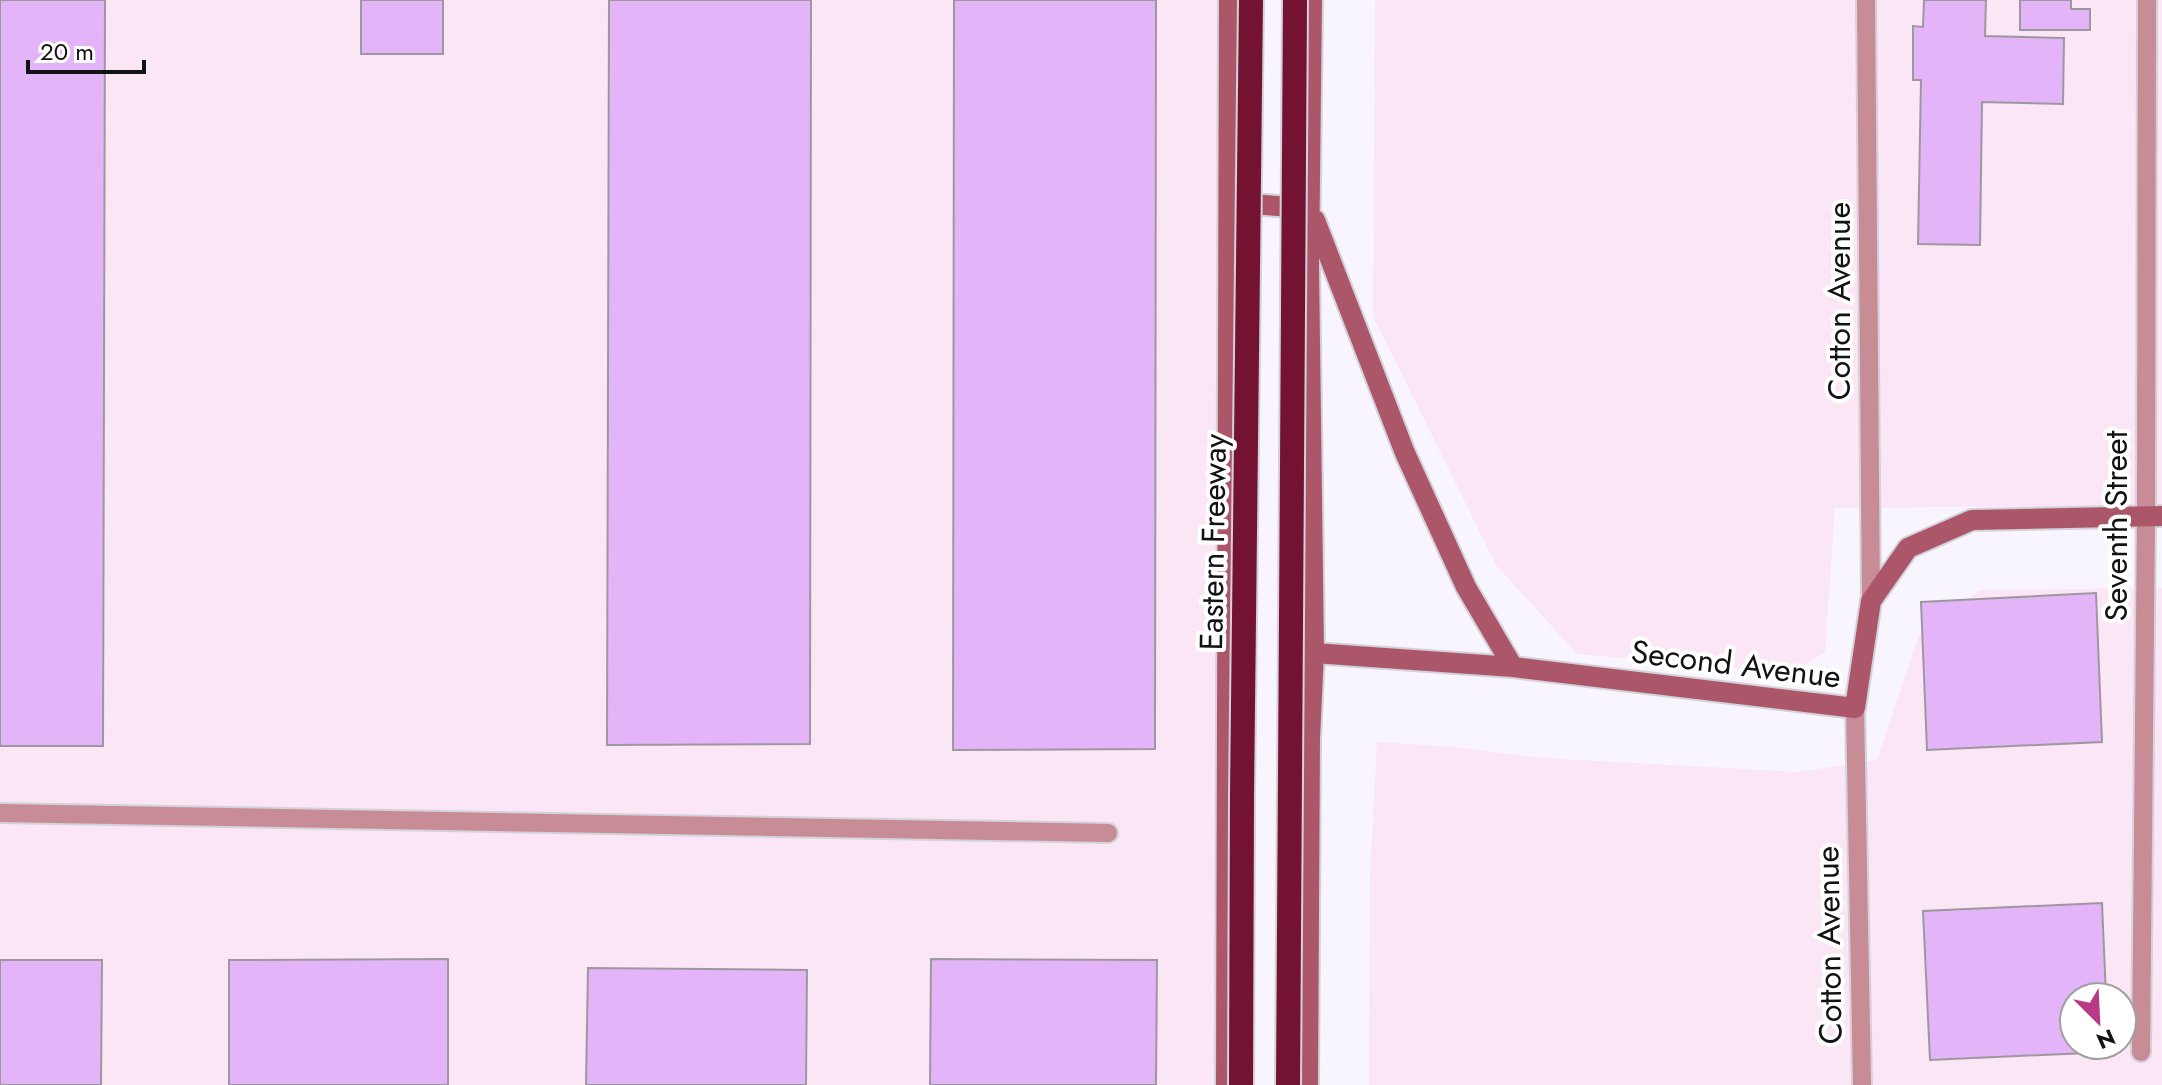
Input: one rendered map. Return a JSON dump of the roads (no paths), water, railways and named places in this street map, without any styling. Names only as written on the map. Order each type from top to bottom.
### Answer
[{"type":"highway","name":"Eastern Freeway","points":[[1241,1085],[1251,0]]},
{"type":"highway","points":[[1288,1085],[1295,0]]},
{"type":"street","points":[[1226,1085],[1229,0]]},
{"type":"street","points":[[1308,1085],[1310,738],[1314,653],[1309,266],[1312,0]]},
{"type":"street","points":[[1228,202],[1311,209]]},
{"type":"street","points":[[1311,209],[1405,453],[1466,587],[1513,667]]},
{"type":"street","name":"Second Avenue","points":[[1314,653],[1513,667],[1855,708],[1871,601],[1908,548],[1972,520],[2154,515]]},
{"type":"lane","name":"Cotton Avenue","points":[[1866,0],[1871,601]]},
{"type":"lane","name":"Seventh Street","points":[[2141,1052],[2154,515],[2147,0]]},
{"type":"lane","name":"Cotton Avenue","points":[[1855,708],[1862,1085]]},
{"type":"lane","points":[[0,813],[1108,833]]}]
